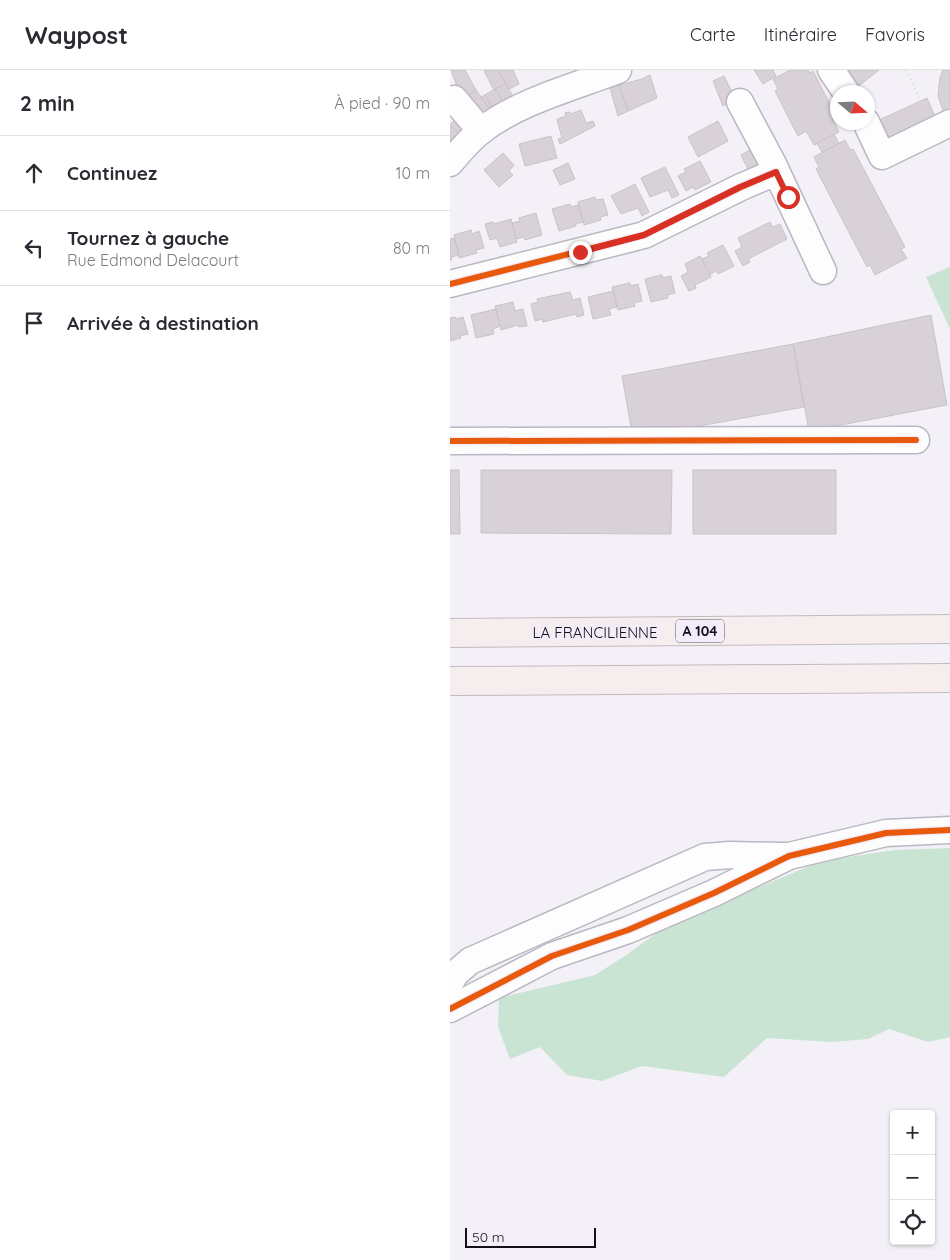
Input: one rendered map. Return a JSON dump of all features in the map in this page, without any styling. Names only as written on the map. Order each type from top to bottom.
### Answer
[{"type":"highway","name":"LA FRANCILIENNE","points":[[450,633],[950,629]]},
{"type":"highway","points":[[450,681],[950,678]]},
{"type":"street","points":[[831,70],[841,85]]},
{"type":"street","points":[[450,163],[481,131],[510,113],[607,72]]},
{"type":"street","points":[[450,102],[454,99],[481,131]]},
{"type":"street","points":[[740,102],[776,172],[822,271]]},
{"type":"street","points":[[870,130],[882,156],[950,123]]},
{"type":"street","points":[[450,284],[644,235],[740,187],[776,172]]},
{"type":"street","points":[[450,441],[916,440]]},
{"type":"street","points":[[450,1009],[552,956],[628,930],[714,893],[789,856],[886,833],[950,830]]},
{"type":"street","points":[[450,983],[455,974],[470,961],[705,857],[730,855],[789,856]]},
{"type":"path","points":[[906,70],[919,98]]},
{"type":"green space","points":[[950,267],[950,329],[926,277]]},
{"type":"green space","points":[[950,848],[950,1037],[928,1042],[889,1029],[868,1039],[832,1042],[767,1038],[724,1077],[642,1066],[602,1081],[567,1075],[540,1047],[510,1059],[498,1027],[499,998],[595,975],[663,928],[821,861],[895,850]]},
{"type":"building","points":[[451,70],[465,70],[476,90],[464,98],[458,89]]},
{"type":"building","points":[[485,70],[498,70],[506,84],[494,90]]},
{"type":"building","points":[[498,70],[513,70],[519,84],[509,89]]},
{"type":"building","points":[[754,70],[773,70],[776,76],[763,84]]},
{"type":"building","points":[[790,70],[808,70],[810,73],[813,71],[830,104],[830,130],[838,130],[839,132],[814,145],[806,131],[798,136],[775,91],[778,89],[773,79]]},
{"type":"building","points":[[840,70],[879,70],[860,85],[852,85]]},
{"type":"building","points":[[943,70],[950,70],[950,114],[945,116],[938,96],[940,77]]},
{"type":"building","points":[[650,75],[657,98],[628,111],[619,85]]},
{"type":"building","points":[[724,76],[735,98],[723,106],[713,81]]},
{"type":"building","points":[[506,84],[516,102],[506,106],[495,89]]},
{"type":"building","points":[[619,85],[628,111],[618,116],[610,88]]},
{"type":"building","points":[[495,89],[506,106],[495,111],[485,95]]},
{"type":"building","points":[[476,90],[492,112],[481,122],[464,98]]},
{"type":"building","points":[[485,95],[495,111],[492,112],[481,97]]},
{"type":"building","points":[[927,98],[936,119],[886,142],[877,121]]},
{"type":"building","points":[[581,110],[586,123],[593,121],[595,126],[560,144],[558,139],[562,138],[557,119],[566,116],[565,113],[570,112],[571,114]]},
{"type":"building","points":[[460,114],[464,138],[450,125]]},
{"type":"building","points":[[718,121],[728,141],[698,157],[688,137]]},
{"type":"building","points":[[450,125],[464,138],[455,147],[450,142]]},
{"type":"building","points":[[834,134],[839,144],[822,152],[817,143]]},
{"type":"building","points":[[551,136],[557,158],[525,166],[519,144]]},
{"type":"building","points":[[845,140],[850,150],[853,149],[905,247],[901,249],[907,258],[875,275],[870,265],[867,267],[816,169],[819,167],[814,157]]},
{"type":"building","points":[[757,146],[765,162],[749,171],[741,155]]},
{"type":"building","points":[[503,153],[514,165],[509,171],[513,175],[499,187],[484,170]]},
{"type":"building","points":[[700,161],[711,182],[695,190],[693,187],[686,191],[678,176],[686,172],[684,169]]},
{"type":"building","points":[[568,163],[575,179],[560,185],[553,170]]},
{"type":"building","points":[[665,167],[679,195],[672,198],[668,190],[650,197],[641,178]]},
{"type":"building","points":[[635,184],[649,212],[642,216],[638,208],[621,214],[611,196]]},
{"type":"building","points":[[595,197],[596,200],[603,199],[608,215],[600,217],[601,220],[584,225],[578,202]]},
{"type":"building","points":[[570,204],[571,207],[578,205],[583,222],[559,231],[552,209]]},
{"type":"building","points":[[536,213],[542,235],[525,240],[524,237],[516,239],[512,223],[520,221],[519,218]]},
{"type":"building","points":[[511,219],[517,242],[500,247],[497,238],[490,240],[485,224],[493,222],[494,224]]},
{"type":"building","points":[[770,222],[773,227],[780,224],[787,239],[748,259],[750,262],[743,266],[735,251],[742,247],[738,238]]},
{"type":"building","points":[[471,230],[472,234],[479,231],[484,248],[476,250],[477,253],[459,258],[454,235]]},
{"type":"building","points":[[454,238],[459,255],[451,257],[452,260],[450,260],[450,239]]},
{"type":"building","points":[[723,245],[734,266],[718,274],[716,271],[709,275],[702,259],[709,256],[707,253]]},
{"type":"building","points":[[700,256],[711,277],[695,285],[696,288],[689,291],[681,276],[688,272],[685,264]]},
{"type":"building","points":[[662,275],[663,278],[671,276],[675,293],[667,295],[668,298],[651,302],[645,279]]},
{"type":"building","points":[[630,283],[631,286],[638,284],[642,301],[634,303],[635,306],[618,310],[612,287]]},
{"type":"building","points":[[613,291],[617,307],[609,309],[611,315],[593,319],[588,297]]},
{"type":"building","points":[[570,292],[573,300],[580,298],[584,315],[577,317],[576,314],[543,322],[542,319],[535,321],[531,304],[538,302],[537,299]]},
{"type":"building","points":[[513,302],[515,311],[523,309],[527,326],[519,327],[518,325],[501,330],[495,306]]},
{"type":"building","points":[[496,309],[500,326],[493,329],[494,334],[476,338],[471,315]]},
{"type":"building","points":[[931,315],[947,405],[809,431],[793,344]]},
{"type":"building","points":[[455,317],[456,319],[463,317],[468,334],[450,341],[450,318]]},
{"type":"building","points":[[793,344],[804,407],[633,438],[622,376]]},
{"type":"building","points":[[450,470],[459,470],[460,534],[450,534]]},
{"type":"building","points":[[481,470],[672,470],[671,534],[481,533]]},
{"type":"building","points":[[693,470],[836,470],[836,534],[693,534]]},
{"type":"cycle path","points":[[450,284],[644,235],[741,187],[776,172]]},
{"type":"cycle path","points":[[450,441],[916,440]]},
{"type":"cycle path","points":[[450,1009],[552,956],[628,930],[714,893],[789,856],[886,833],[950,830]]},
{"type":"route","points":[[580,252],[644,235],[740,187],[776,172],[788,197]]}]
